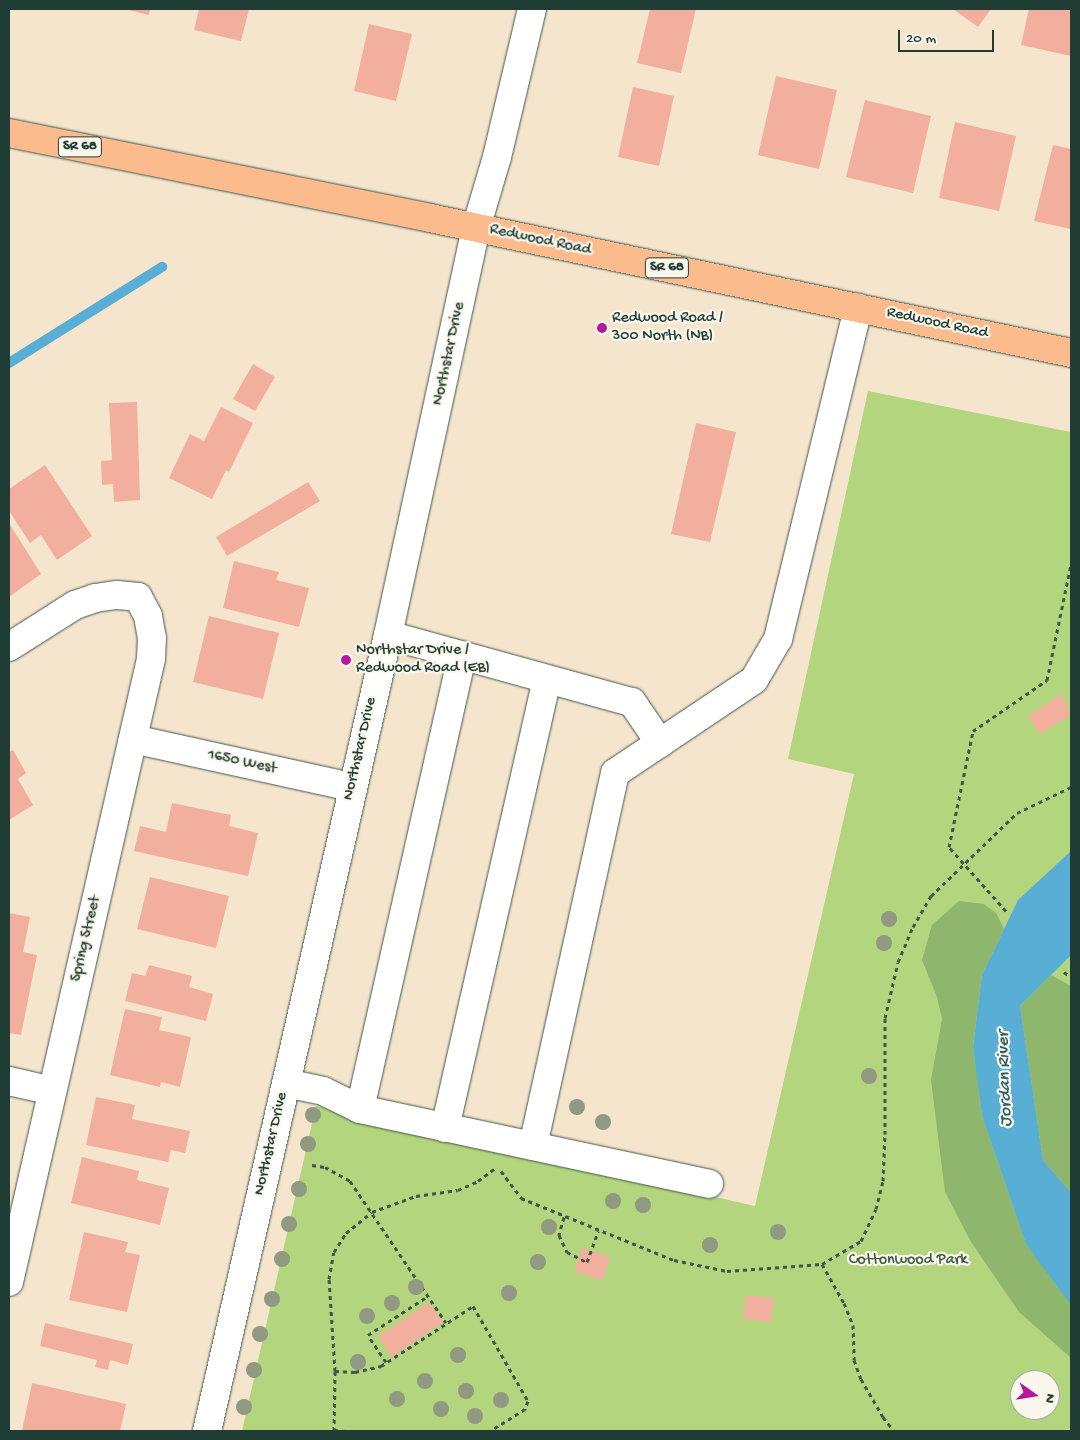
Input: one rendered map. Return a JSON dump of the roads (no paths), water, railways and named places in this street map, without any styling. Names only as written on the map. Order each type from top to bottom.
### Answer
[{"type":"main road","name":"Redwood Road","points":[[9,133],[476,228],[1071,353]]},
{"type":"street","name":"Northstar Drive","points":[[206,1431],[388,635],[476,228],[497,157],[532,9]]},
{"type":"street","points":[[533,1146],[615,773],[754,680],[778,640],[858,308]]},
{"type":"street","name":"Spring Street","points":[[9,647],[75,605],[102,597],[138,597],[148,616],[152,638],[151,659],[9,1282]]},
{"type":"street","points":[[388,635],[632,702],[660,743]]},
{"type":"street","points":[[360,1109],[462,655]]},
{"type":"street","points":[[446,1128],[547,679]]},
{"type":"street","name":"1650 West","points":[[133,739],[352,787]]},
{"type":"street","points":[[9,1081],[52,1091]]},
{"type":"street","points":[[286,1083],[323,1091],[360,1109],[709,1184]]},
{"type":"water","name":"Jordan River","points":[[1071,851],[1071,955],[1020,1006],[1043,1160],[1071,1193],[1071,1305],[1026,1244],[982,1116],[973,1047],[982,975],[1018,900]]},
{"type":"waterway","points":[[9,363],[162,267]]},
{"type":"place","name":"Redwood Road / 300 North (NB)","points":[[602,328]]},
{"type":"place","name":"Northstar Drive / Redwood Road (EB)","points":[[346,660]]},
{"type":"park label","name":"Cottonwood Park","points":[[908,1261]]}]
